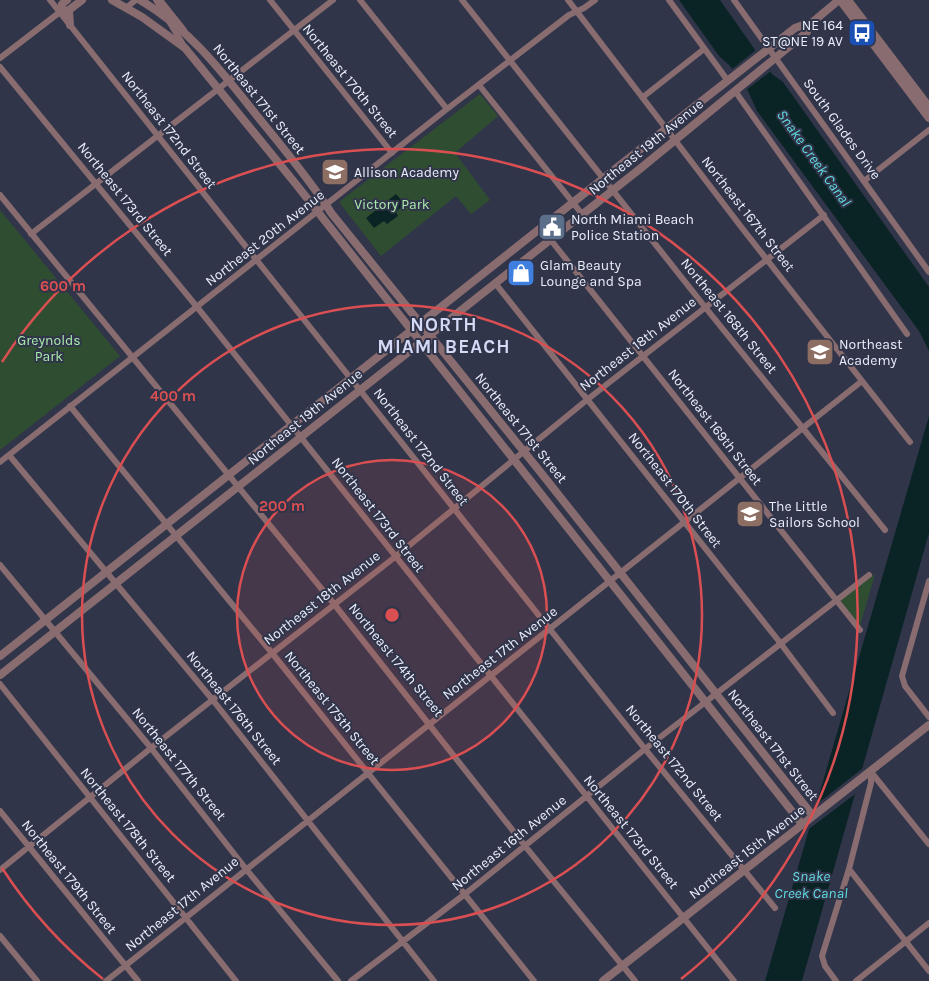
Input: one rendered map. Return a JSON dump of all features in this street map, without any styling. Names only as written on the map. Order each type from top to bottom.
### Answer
[{"type":"street","name":"Northeast 172nd Street","points":[[50,0],[645,749],[775,908]]},
{"type":"street","points":[[60,12],[62,4],[67,0]]},
{"type":"street","points":[[0,58],[60,12],[69,10],[82,0]]},
{"type":"street","name":"Northeast 171st Street","points":[[112,0],[155,25],[185,48]]},
{"type":"street","points":[[127,8],[138,0]]},
{"type":"street","name":"Northeast 171st Street","points":[[138,0],[188,35]]},
{"type":"street","name":"Northeast 171st Street","points":[[156,0],[185,48],[802,824]]},
{"type":"street","name":"Northeast 171st Street","points":[[160,0],[188,35],[229,80],[420,324],[621,573],[811,815]]},
{"type":"street","name":"Northeast 170th Street","points":[[270,0],[392,153]]},
{"type":"street","points":[[31,234],[333,0]]},
{"type":"street","points":[[360,0],[447,109]]},
{"type":"street","name":"Northeast 168th Street","points":[[462,0],[705,307],[885,530]]},
{"type":"street","name":"Northeast 167th Street","points":[[568,0],[910,442]]},
{"type":"street","name":"Northeast 20th Avenue","points":[[0,462],[447,109],[569,15],[595,0]]},
{"type":"street","points":[[669,0],[728,82]]},
{"type":"street","name":"South Glades Drive","points":[[734,0],[929,272]]},
{"type":"street","points":[[839,0],[929,118]]},
{"type":"street","name":"Northeast 19th Avenue","points":[[0,675],[675,140],[807,32],[809,25],[839,0]]},
{"type":"street","points":[[848,0],[929,107]]},
{"type":"street","points":[[69,10],[70,25]]},
{"type":"street","name":"Northeast 19th Avenue","points":[[0,656],[666,128],[796,28],[803,24],[809,25]]},
{"type":"street","points":[[642,97],[704,49]]},
{"type":"street","name":"Northeast 173rd Street","points":[[0,67],[197,307],[734,981]]},
{"type":"street","points":[[479,85],[582,214]]},
{"type":"street","points":[[735,91],[907,334]]},
{"type":"street","points":[[864,181],[929,130]]},
{"type":"street","name":"Northeast 174th Street","points":[[0,196],[229,474],[635,981]]},
{"type":"street","name":"Northeast 18th Avenue","points":[[0,870],[212,699],[395,557],[453,508],[643,356],[824,215]]},
{"type":"street","name":"Northeast 169th Street","points":[[550,239],[860,630]]},
{"type":"street","points":[[510,252],[519,264]]},
{"type":"street","name":"Northeast 170th Street","points":[[495,283],[781,644],[833,713]]},
{"type":"street","points":[[439,309],[448,320]]},
{"type":"street","points":[[452,382],[461,375]]},
{"type":"street","name":"Northeast 17th Avenue","points":[[106,981],[862,381]]},
{"type":"street","name":"Northeast 175th Street","points":[[70,406],[272,653],[534,981]]},
{"type":"street","points":[[490,430],[500,422]]},
{"type":"street","name":"Northeast 176th Street","points":[[9,455],[212,699],[434,981]]},
{"type":"street","name":"Northeast 177th Street","points":[[0,565],[151,748],[246,869],[338,981]]},
{"type":"street","name":"Northeast 16th Avenue","points":[[351,981],[465,894],[645,749],[869,575]]},
{"type":"street","points":[[928,586],[902,681],[929,718]]},
{"type":"street","name":"Northeast 178th Street","points":[[0,684],[236,981]]},
{"type":"street","name":"Northeast 15th Avenue","points":[[603,981],[811,815],[869,774],[929,725]]},
{"type":"street","points":[[869,774],[929,844]]},
{"type":"street","points":[[836,981],[828,972],[822,956],[871,783],[869,774]]},
{"type":"street","points":[[790,808],[798,807],[801,800]]},
{"type":"street","name":"Northeast 179th Street","points":[[0,812],[138,981]]},
{"type":"street","points":[[848,869],[929,971]]},
{"type":"street","points":[[856,981],[929,923]]},
{"type":"street","points":[[0,936],[37,981]]},
{"type":"green space","name":"Victory Park","points":[[480,94],[498,116],[455,153],[490,200],[471,214],[456,196],[381,256],[339,202]]},
{"type":"green space","name":"Greynolds Park","points":[[0,210],[120,356],[0,450]]},
{"type":"green space","points":[[875,574],[860,626],[840,600]]},
{"type":"water","name":"Snake Creek Canal","points":[[679,0],[720,0],[772,74],[783,82],[929,287],[929,351],[919,331],[757,111],[747,89],[730,66],[719,56]]},
{"type":"water","points":[[396,194],[405,204],[396,212],[398,216],[387,224],[384,221],[374,228],[366,218]]},
{"type":"water","name":"Snake Creek Canal","points":[[929,416],[929,533],[802,981],[765,981]]},
{"type":"pier","points":[[756,50],[771,71],[746,90],[731,70]]},
{"type":"pier","points":[[867,765],[859,791],[805,832],[813,805],[817,804]]},
{"type":"place","name":"NE 164 ST@NE 19 AV","points":[[862,33]]},
{"type":"place","name":"Allison Academy","points":[[335,172]]},
{"type":"place","name":"North Miami Beach Police Station","points":[[552,227]]},
{"type":"place","name":"Glam Beauty Lounge and Spa","points":[[521,273]]},
{"type":"place","name":"Northeast Academy","points":[[820,352]]},
{"type":"place","name":"The Little Sailors School","points":[[750,514]]},
{"type":"district","name":"NORTH MIAMI BEACH","points":[[444,336]]}]
